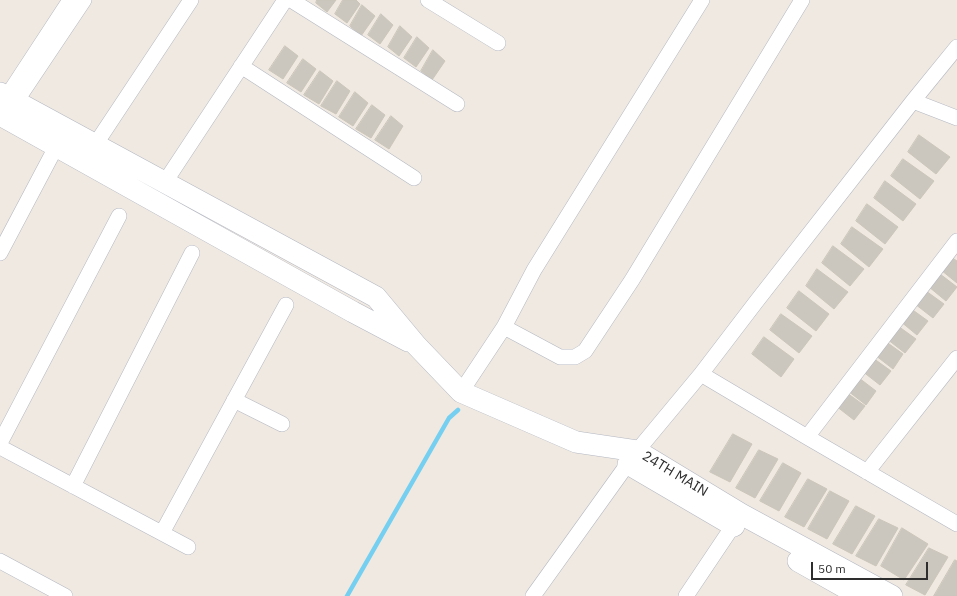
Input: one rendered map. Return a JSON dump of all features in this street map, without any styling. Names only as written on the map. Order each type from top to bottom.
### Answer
[{"type":"street","points":[[5,105],[70,0]]},
{"type":"street","points":[[5,105],[84,0]]},
{"type":"street","points":[[95,145],[191,0]]},
{"type":"street","points":[[165,182],[285,0]]},
{"type":"street","points":[[291,0],[457,104]]},
{"type":"street","points":[[428,0],[498,43]]},
{"type":"street","points":[[461,392],[504,327],[534,270],[702,0]]},
{"type":"street","points":[[504,327],[560,357],[575,357],[585,351],[632,280],[802,0]]},
{"type":"street","points":[[532,596],[633,457],[702,374],[913,101],[957,47]]},
{"type":"street","points":[[241,66],[414,178]]},
{"type":"street","points":[[913,101],[957,118]]},
{"type":"street","points":[[5,105],[95,145],[376,297],[416,345]]},
{"type":"street","points":[[5,105],[56,147],[353,312],[416,345]]},
{"type":"street","points":[[0,253],[56,147]]},
{"type":"street","points":[[0,443],[119,216]]},
{"type":"street","points":[[807,437],[957,241]]},
{"type":"street","points":[[73,486],[192,253]]},
{"type":"street","points":[[162,533],[286,305]]},
{"type":"street","name":"24TH MAIN","points":[[416,345],[461,392],[576,442],[633,457],[737,519],[892,596]]},
{"type":"street","points":[[867,472],[957,358]]},
{"type":"street","points":[[702,374],[957,524]]},
{"type":"street","points":[[234,400],[282,424]]},
{"type":"street","points":[[0,447],[188,547]]},
{"type":"street","points":[[686,596],[737,519],[860,596]]},
{"type":"street","points":[[0,561],[65,596]]},
{"type":"building","points":[[317,0],[336,0],[327,12],[316,3]]},
{"type":"building","points":[[343,0],[356,0],[360,4],[347,23],[335,14]]},
{"type":"building","points":[[362,5],[375,16],[361,36],[350,26]]},
{"type":"building","points":[[381,14],[393,25],[380,44],[368,35]]},
{"type":"building","points":[[400,26],[412,37],[399,56],[388,47]]},
{"type":"building","points":[[417,37],[429,48],[416,67],[404,58]]},
{"type":"building","points":[[285,46],[298,56],[283,79],[269,70]]},
{"type":"building","points":[[433,50],[445,61],[432,80],[421,71]]},
{"type":"building","points":[[303,59],[316,69],[301,92],[287,83]]},
{"type":"building","points":[[320,71],[333,81],[319,104],[304,95]]},
{"type":"building","points":[[337,81],[350,91],[336,114],[321,106]]},
{"type":"building","points":[[355,92],[368,103],[353,126],[339,117]]},
{"type":"building","points":[[372,105],[385,115],[371,138],[356,129]]},
{"type":"building","points":[[391,116],[403,126],[389,149],[375,140]]},
{"type":"building","points":[[919,135],[950,157],[936,174],[908,152]]},
{"type":"building","points":[[903,159],[934,181],[920,199],[891,176]]},
{"type":"building","points":[[885,181],[916,204],[903,221],[874,198]]},
{"type":"building","points":[[867,204],[898,227],[885,244],[856,221]]},
{"type":"building","points":[[852,227],[883,249],[869,267],[841,244]]},
{"type":"building","points":[[833,246],[864,269],[850,286],[822,263]]},
{"type":"building","points":[[951,257],[957,261],[957,283],[941,270]]},
{"type":"building","points":[[817,269],[848,292],[834,309],[806,286]]},
{"type":"building","points":[[940,274],[957,287],[946,301],[929,287]]},
{"type":"building","points":[[799,291],[829,314],[816,331],[787,308]]},
{"type":"building","points":[[926,291],[944,304],[933,318],[915,304]]},
{"type":"building","points":[[910,308],[928,321],[917,335],[900,321]]},
{"type":"building","points":[[781,314],[812,336],[799,353],[770,330]]},
{"type":"building","points":[[898,326],[916,339],[905,353],[887,339]]},
{"type":"building","points":[[764,337],[794,359],[781,377],[752,354]]},
{"type":"building","points":[[885,341],[903,354],[893,369],[875,355]]},
{"type":"building","points":[[873,358],[891,371],[880,385],[862,371]]},
{"type":"building","points":[[859,378],[876,391],[866,405],[848,391]]},
{"type":"building","points":[[847,393],[865,406],[854,420],[836,406]]},
{"type":"building","points":[[733,434],[752,444],[730,482],[710,472]]},
{"type":"building","points":[[759,450],[778,459],[755,498],[736,488]]},
{"type":"building","points":[[783,463],[801,473],[779,511],[760,501]]},
{"type":"building","points":[[808,479],[827,489],[804,527],[785,517]]},
{"type":"building","points":[[830,491],[849,501],[827,539],[808,529]]},
{"type":"building","points":[[856,506],[875,516],[852,554],[833,544]]},
{"type":"building","points":[[879,519],[898,528],[876,566],[856,556]]},
{"type":"building","points":[[902,528],[928,544],[904,580],[881,566]]},
{"type":"building","points":[[929,548],[948,557],[925,595],[906,585]]},
{"type":"building","points":[[955,560],[957,561],[957,596],[934,596]]},
{"type":"waterway","points":[[347,596],[449,418],[458,410]]}]
